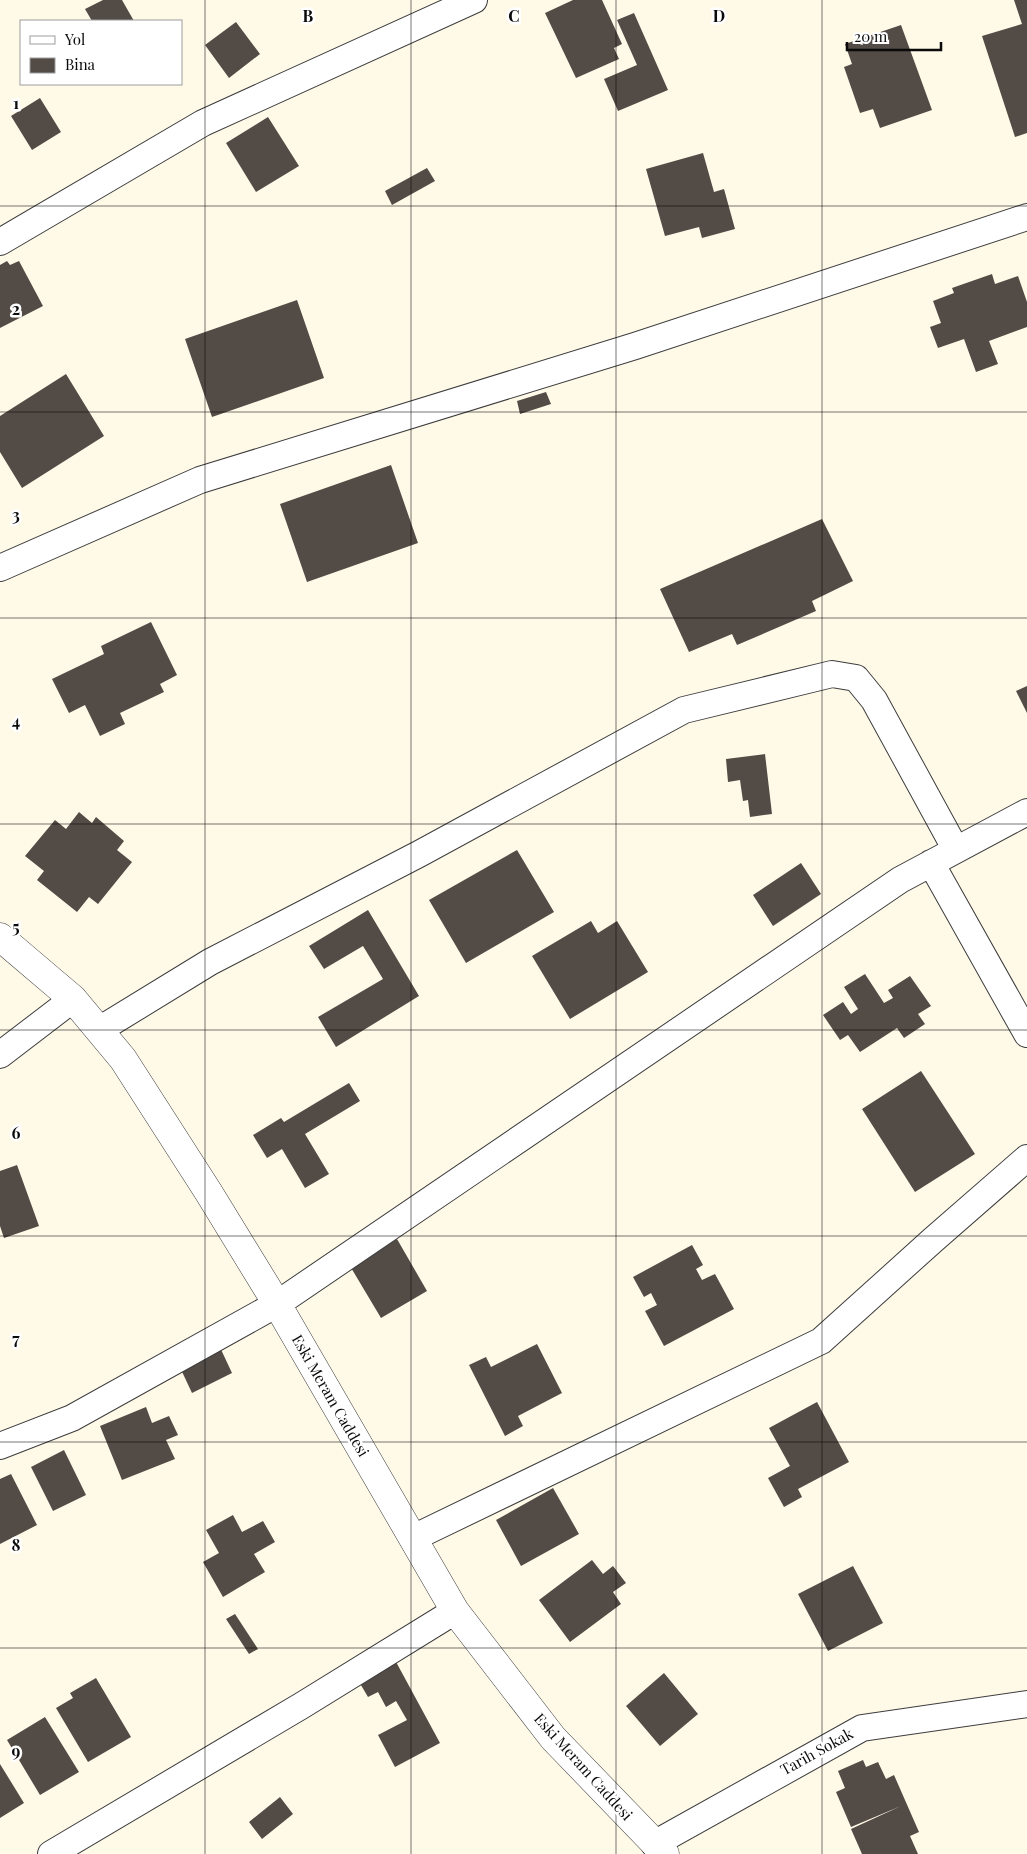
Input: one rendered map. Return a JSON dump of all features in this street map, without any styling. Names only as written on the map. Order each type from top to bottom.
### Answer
[{"type":"street","points":[[0,242],[204,122],[474,0]]},
{"type":"street","points":[[0,568],[200,480],[635,346],[1027,217]]},
{"type":"street","points":[[99,1030],[210,962],[418,854],[684,710],[832,674],[856,678],[874,700],[956,850]]},
{"type":"street","points":[[0,1446],[72,1418],[277,1304],[891,885],[1027,812]]},
{"type":"street","points":[[931,863],[1027,1034]]},
{"type":"street","name":"Eski Meram Caddesi","points":[[0,936],[73,999],[123,1059],[277,1304],[455,1611],[552,1738],[659,1849]]},
{"type":"street","points":[[0,1055],[73,999]]},
{"type":"street","points":[[413,1538],[821,1341],[932,1240],[1027,1158]]},
{"type":"street","points":[[51,1854],[301,1706],[455,1611]]},
{"type":"street","name":"Tarih Sokak","points":[[659,1849],[862,1728],[1027,1704]]},
{"type":"building","points":[[103,0],[122,0],[133,20],[91,20],[85,9]]},
{"type":"building","points":[[573,0],[602,0],[622,44],[614,48],[619,59],[576,78],[545,13]]},
{"type":"building","points":[[1014,0],[1027,0],[1027,133],[1015,137],[982,36],[1022,24]]},
{"type":"building","points":[[634,13],[668,90],[618,111],[604,79],[637,65],[617,20]]},
{"type":"building","points":[[236,22],[260,54],[229,78],[205,45]]},
{"type":"building","points":[[901,25],[932,110],[880,128],[873,109],[860,113],[844,67],[852,64],[845,44]]},
{"type":"building","points":[[40,98],[61,132],[32,150],[11,116]]},
{"type":"building","points":[[268,117],[299,166],[256,192],[226,143]]},
{"type":"building","points":[[703,153],[714,192],[724,189],[735,229],[702,238],[699,227],[665,236],[646,169]]},
{"type":"building","points":[[427,168],[435,181],[392,205],[385,191]]},
{"type":"building","points":[[7,261],[10,265],[19,261],[43,306],[0,328],[0,265]]},
{"type":"building","points":[[992,274],[995,284],[1018,276],[1027,302],[1027,327],[989,341],[998,364],[976,372],[964,339],[938,348],[930,327],[941,323],[933,301],[954,293],[952,288]]},
{"type":"building","points":[[297,300],[324,378],[212,417],[185,339]]},
{"type":"building","points":[[66,374],[104,436],[22,488],[0,452],[0,416]]},
{"type":"building","points":[[546,392],[551,404],[520,414],[517,401]]},
{"type":"building","points":[[391,465],[418,543],[307,582],[280,504]]},
{"type":"building","points":[[822,519],[853,581],[812,601],[816,611],[737,645],[732,634],[689,652],[660,589]]},
{"type":"building","points":[[151,622],[177,675],[160,684],[164,692],[120,713],[125,724],[100,736],[85,705],[69,713],[52,679],[104,654],[101,646]]},
{"type":"building","points":[[1027,686],[1027,713],[1016,691]]},
{"type":"building","points":[[765,754],[772,814],[750,817],[748,800],[743,801],[740,780],[728,782],[726,759]]},
{"type":"building","points":[[79,812],[92,823],[96,817],[124,841],[117,850],[132,862],[98,904],[89,897],[77,912],[37,880],[44,871],[25,856],[55,820],[66,829]]},
{"type":"building","points":[[517,850],[554,912],[466,963],[429,900]]},
{"type":"building","points":[[801,863],[821,894],[773,926],[753,895]]},
{"type":"building","points":[[368,910],[419,996],[336,1047],[318,1017],[383,979],[363,946],[324,969],[309,946]]},
{"type":"building","points":[[591,921],[598,933],[617,921],[648,972],[570,1019],[532,956]]},
{"type":"building","points":[[865,974],[884,1003],[893,998],[888,990],[910,976],[931,1006],[918,1014],[925,1024],[904,1038],[897,1028],[860,1052],[848,1035],[840,1040],[823,1015],[843,1002],[851,1014],[858,1009],[844,987]]},
{"type":"building","points":[[921,1071],[975,1154],[915,1192],[862,1109]]},
{"type":"building","points":[[349,1083],[360,1101],[305,1134],[329,1174],[305,1188],[282,1149],[267,1158],[253,1135],[281,1118],[284,1122]]},
{"type":"building","points":[[17,1165],[39,1226],[4,1238],[0,1226],[0,1171]]},
{"type":"building","points":[[397,1239],[427,1291],[381,1318],[350,1266]]},
{"type":"building","points":[[692,1245],[703,1265],[696,1269],[702,1280],[715,1274],[734,1309],[664,1346],[645,1311],[657,1305],[651,1293],[644,1297],[633,1277]]},
{"type":"building","points":[[217,1341],[232,1373],[192,1393],[177,1361]]},
{"type":"building","points":[[537,1344],[562,1393],[518,1416],[523,1426],[505,1436],[469,1365],[486,1357],[491,1367]]},
{"type":"building","points":[[817,1402],[849,1462],[798,1489],[802,1497],[784,1507],[768,1478],[790,1466],[769,1428]]},
{"type":"building","points":[[146,1407],[152,1423],[169,1416],[178,1435],[166,1440],[175,1459],[122,1480],[100,1426]]},
{"type":"building","points":[[64,1450],[86,1495],[53,1511],[31,1467]]},
{"type":"building","points":[[11,1474],[37,1525],[0,1544],[0,1479]]},
{"type":"building","points":[[553,1488],[579,1534],[521,1566],[496,1520]]},
{"type":"building","points":[[233,1515],[242,1532],[263,1521],[275,1542],[254,1554],[265,1572],[223,1597],[203,1562],[219,1553],[206,1530]]},
{"type":"building","points":[[592,1560],[603,1574],[613,1566],[626,1583],[613,1592],[621,1604],[570,1642],[539,1600]]},
{"type":"building","points":[[853,1566],[883,1623],[828,1651],[798,1594]]},
{"type":"building","points":[[235,1614],[258,1649],[249,1654],[226,1619]]},
{"type":"building","points":[[395,1660],[440,1743],[395,1767],[378,1735],[407,1720],[396,1701],[386,1707],[378,1692],[368,1697],[358,1680]]},
{"type":"building","points":[[664,1673],[698,1714],[660,1746],[626,1706]]},
{"type":"building","points":[[96,1678],[131,1737],[88,1762],[56,1708],[73,1698],[70,1693]]},
{"type":"building","points":[[45,1717],[79,1772],[40,1795],[7,1740]]},
{"type":"building","points":[[863,1760],[866,1767],[878,1762],[886,1779],[894,1775],[919,1832],[910,1836],[918,1854],[862,1854],[851,1829],[901,1806],[851,1827],[836,1792],[845,1788],[838,1771]]},
{"type":"building","points":[[0,1764],[24,1803],[0,1818]]},
{"type":"building","points":[[280,1797],[293,1814],[262,1839],[249,1822]]}]
